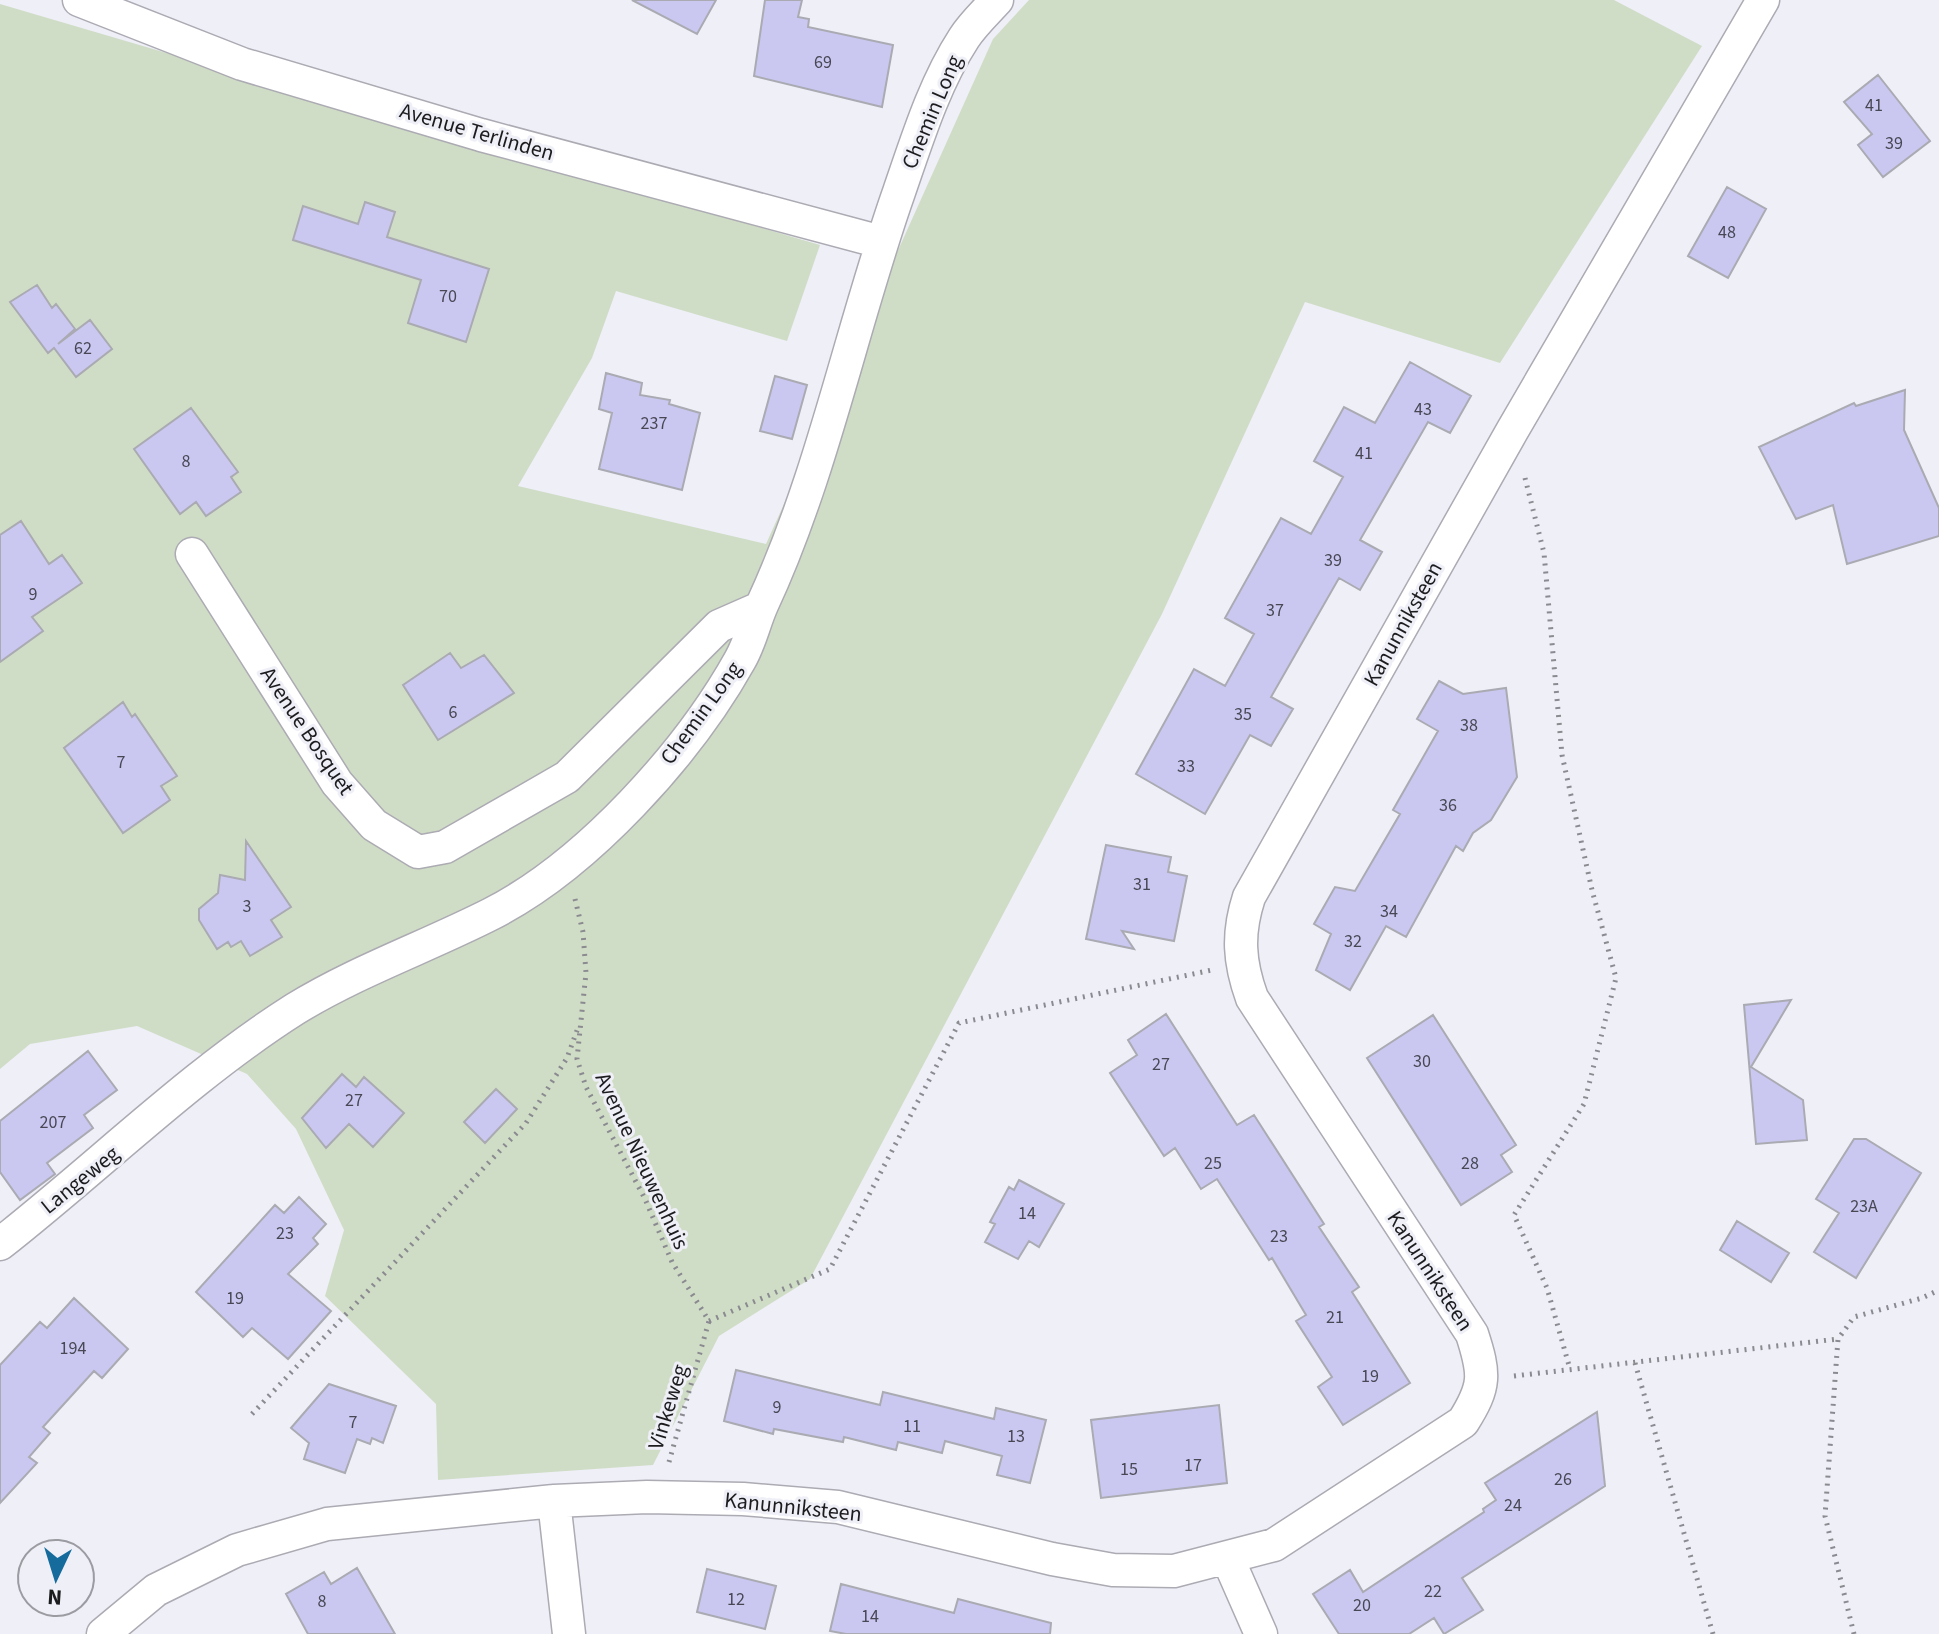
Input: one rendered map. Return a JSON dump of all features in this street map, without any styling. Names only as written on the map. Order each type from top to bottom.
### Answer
[{"type":"street","name":"Avenue Terlinden","points":[[79,0],[242,64],[481,135],[881,242]]},
{"type":"street","name":"Chemin Long","points":[[159,1114],[249,1041],[298,1008],[380,965],[495,912],[566,863],[607,829],[686,742],[742,657],[760,608],[781,567],[881,242],[927,111],[965,37],[997,0]]},
{"type":"street","name":"Kanunniksteen","points":[[103,1634],[156,1590],[237,1550],[327,1524],[554,1501],[647,1497],[743,1499],[838,1507],[1052,1559],[1113,1570],[1174,1571],[1274,1545],[1463,1422],[1480,1394],[1482,1380],[1483,1366],[1472,1334],[1252,998],[1240,964],[1240,924],[1249,897],[1512,431],[1763,0]]},
{"type":"street","name":"Avenue Bosquet","points":[[192,554],[337,783],[374,825],[418,852],[445,847],[567,777],[719,626],[760,608]]},
{"type":"street","name":"Langeweg","points":[[0,1244],[159,1114]]},
{"type":"street","points":[[554,1501],[569,1634]]},
{"type":"street","points":[[1228,1559],[1261,1634]]},
{"type":"path","points":[[1512,431],[1544,553],[1562,755],[1592,890],[1616,978],[1584,1104],[1514,1215],[1547,1288],[1570,1369]]},
{"type":"path","name":"Avenue Nieuwenhuis","points":[[566,863],[584,946],[586,973],[577,1059],[586,1087],[645,1199],[672,1262],[709,1321]]},
{"type":"path","points":[[709,1321],[830,1269],[959,1023],[1240,964]]},
{"type":"path","points":[[252,1414],[526,1123],[567,1058],[579,1025]]},
{"type":"path","points":[[1854,1634],[1825,1516],[1838,1339],[1854,1317],[1922,1298],[1939,1290]]},
{"type":"path","name":"Vinkeweg","points":[[647,1497],[673,1454],[709,1321]]},
{"type":"path","points":[[1482,1380],[1838,1339]]},
{"type":"path","points":[[1635,1363],[1713,1634]]},
{"type":"green space","points":[[1029,0],[1614,0],[1702,46],[1500,363],[1305,302],[1162,614],[810,1279],[719,1336],[653,1465],[438,1480],[436,1404],[325,1296],[344,1230],[296,1129],[247,1074],[137,1026],[30,1044],[0,1069],[0,4],[820,245],[787,341],[616,291],[592,358],[518,486],[766,544],[993,39]]},
{"type":"building","points":[[632,0],[716,0],[697,34]]},
{"type":"building","points":[[765,0],[802,0],[798,17],[809,19],[808,27],[893,45],[882,107],[754,76]]},
{"type":"building","points":[[1878,75],[1930,141],[1883,177],[1858,145],[1872,134],[1844,102]]},
{"type":"building","points":[[1727,187],[1766,209],[1728,278],[1688,256]]},
{"type":"building","points":[[365,202],[395,212],[387,237],[489,269],[466,342],[408,323],[421,280],[293,240],[303,206],[358,224]]},
{"type":"building","points":[[37,285],[52,308],[56,304],[75,329],[58,344],[90,320],[112,349],[76,377],[54,348],[48,353],[10,302]]},
{"type":"building","points":[[1410,362],[1471,396],[1450,433],[1428,422],[1360,540],[1382,552],[1360,590],[1339,578],[1271,697],[1293,709],[1271,746],[1250,735],[1205,814],[1136,774],[1194,669],[1225,686],[1254,634],[1225,618],[1281,518],[1311,534],[1343,477],[1314,461],[1344,407],[1375,423]]},
{"type":"building","points":[[606,373],[642,383],[640,395],[670,400],[669,404],[700,413],[682,490],[599,469],[612,413],[599,409]]},
{"type":"building","points":[[775,376],[807,385],[792,439],[760,431]]},
{"type":"building","points":[[1905,390],[1904,430],[1939,508],[1939,536],[1847,564],[1833,505],[1796,519],[1759,447],[1854,403],[1856,406]]},
{"type":"building","points":[[191,408],[238,472],[231,477],[241,492],[206,516],[196,502],[180,514],[134,449]]},
{"type":"building","points":[[21,521],[49,564],[62,555],[82,583],[32,617],[43,631],[0,662],[0,535]]},
{"type":"building","points":[[450,653],[461,668],[484,655],[514,693],[438,740],[403,685]]},
{"type":"building","points":[[1439,681],[1463,694],[1506,688],[1517,777],[1491,820],[1473,833],[1463,851],[1456,846],[1406,937],[1386,926],[1350,990],[1316,970],[1331,934],[1314,924],[1335,887],[1355,891],[1400,814],[1393,810],[1438,731],[1417,719]]},
{"type":"building","points":[[123,702],[132,717],[135,714],[177,776],[161,786],[170,800],[123,833],[64,748]]},
{"type":"building","points":[[246,841],[291,907],[271,920],[282,937],[250,956],[241,941],[231,947],[228,942],[217,949],[199,920],[199,909],[218,893],[220,875],[245,880]]},
{"type":"building","points":[[1106,845],[1171,857],[1168,872],[1187,876],[1174,941],[1122,931],[1134,949],[1086,939]]},
{"type":"building","points":[[1791,1000],[1751,1067],[1803,1100],[1807,1140],[1756,1144],[1744,1005]]},
{"type":"building","points":[[1166,1014],[1237,1125],[1254,1115],[1324,1224],[1319,1227],[1359,1287],[1352,1292],[1410,1383],[1343,1425],[1318,1387],[1332,1377],[1296,1321],[1306,1315],[1272,1258],[1269,1260],[1217,1179],[1201,1189],[1175,1148],[1164,1156],[1110,1073],[1137,1055],[1128,1040]]},
{"type":"building","points":[[1433,1015],[1516,1145],[1501,1155],[1512,1172],[1461,1205],[1367,1058]]},
{"type":"building","points":[[88,1051],[117,1090],[84,1115],[93,1128],[47,1163],[55,1174],[20,1200],[0,1172],[0,1121]]},
{"type":"building","points":[[342,1074],[356,1087],[364,1077],[404,1113],[373,1147],[349,1124],[326,1148],[302,1118]]},
{"type":"building","points":[[496,1089],[517,1109],[485,1143],[464,1122]]},
{"type":"building","points":[[1854,1139],[1866,1139],[1921,1173],[1856,1278],[1814,1252],[1839,1213],[1816,1199]]},
{"type":"building","points":[[1019,1180],[1064,1204],[1039,1247],[1029,1241],[1018,1259],[985,1242],[995,1224],[990,1222],[1009,1187],[1014,1190]]},
{"type":"building","points":[[299,1197],[326,1224],[313,1238],[318,1244],[288,1274],[331,1311],[288,1359],[252,1328],[243,1337],[196,1292],[275,1205],[284,1213]]},
{"type":"building","points":[[1737,1221],[1789,1253],[1771,1282],[1720,1250]]},
{"type":"building","points":[[74,1298],[128,1349],[102,1378],[94,1371],[43,1427],[50,1433],[29,1457],[37,1463],[0,1503],[0,1365],[40,1322],[47,1328]]},
{"type":"building","points":[[736,1370],[880,1405],[883,1392],[994,1419],[996,1408],[1046,1420],[1030,1483],[997,1475],[1002,1456],[945,1441],[942,1453],[898,1442],[896,1450],[844,1437],[843,1442],[774,1429],[773,1434],[724,1421]]},
{"type":"building","points":[[329,1384],[396,1406],[383,1443],[372,1438],[370,1444],[357,1439],[345,1473],[304,1459],[309,1443],[291,1428]]},
{"type":"building","points":[[1219,1405],[1227,1483],[1101,1498],[1091,1420]]},
{"type":"building","points":[[1597,1412],[1605,1486],[1462,1578],[1483,1610],[1444,1634],[1434,1618],[1409,1634],[1339,1634],[1313,1594],[1350,1570],[1363,1592],[1484,1512],[1483,1509],[1496,1500],[1485,1483]]},
{"type":"building","points":[[357,1568],[395,1634],[308,1634],[286,1594],[324,1572],[331,1584]]},
{"type":"building","points":[[707,1569],[776,1586],[765,1629],[697,1612]]},
{"type":"building","points":[[841,1584],[954,1613],[958,1599],[1051,1623],[1050,1634],[846,1634],[830,1631]]}]
